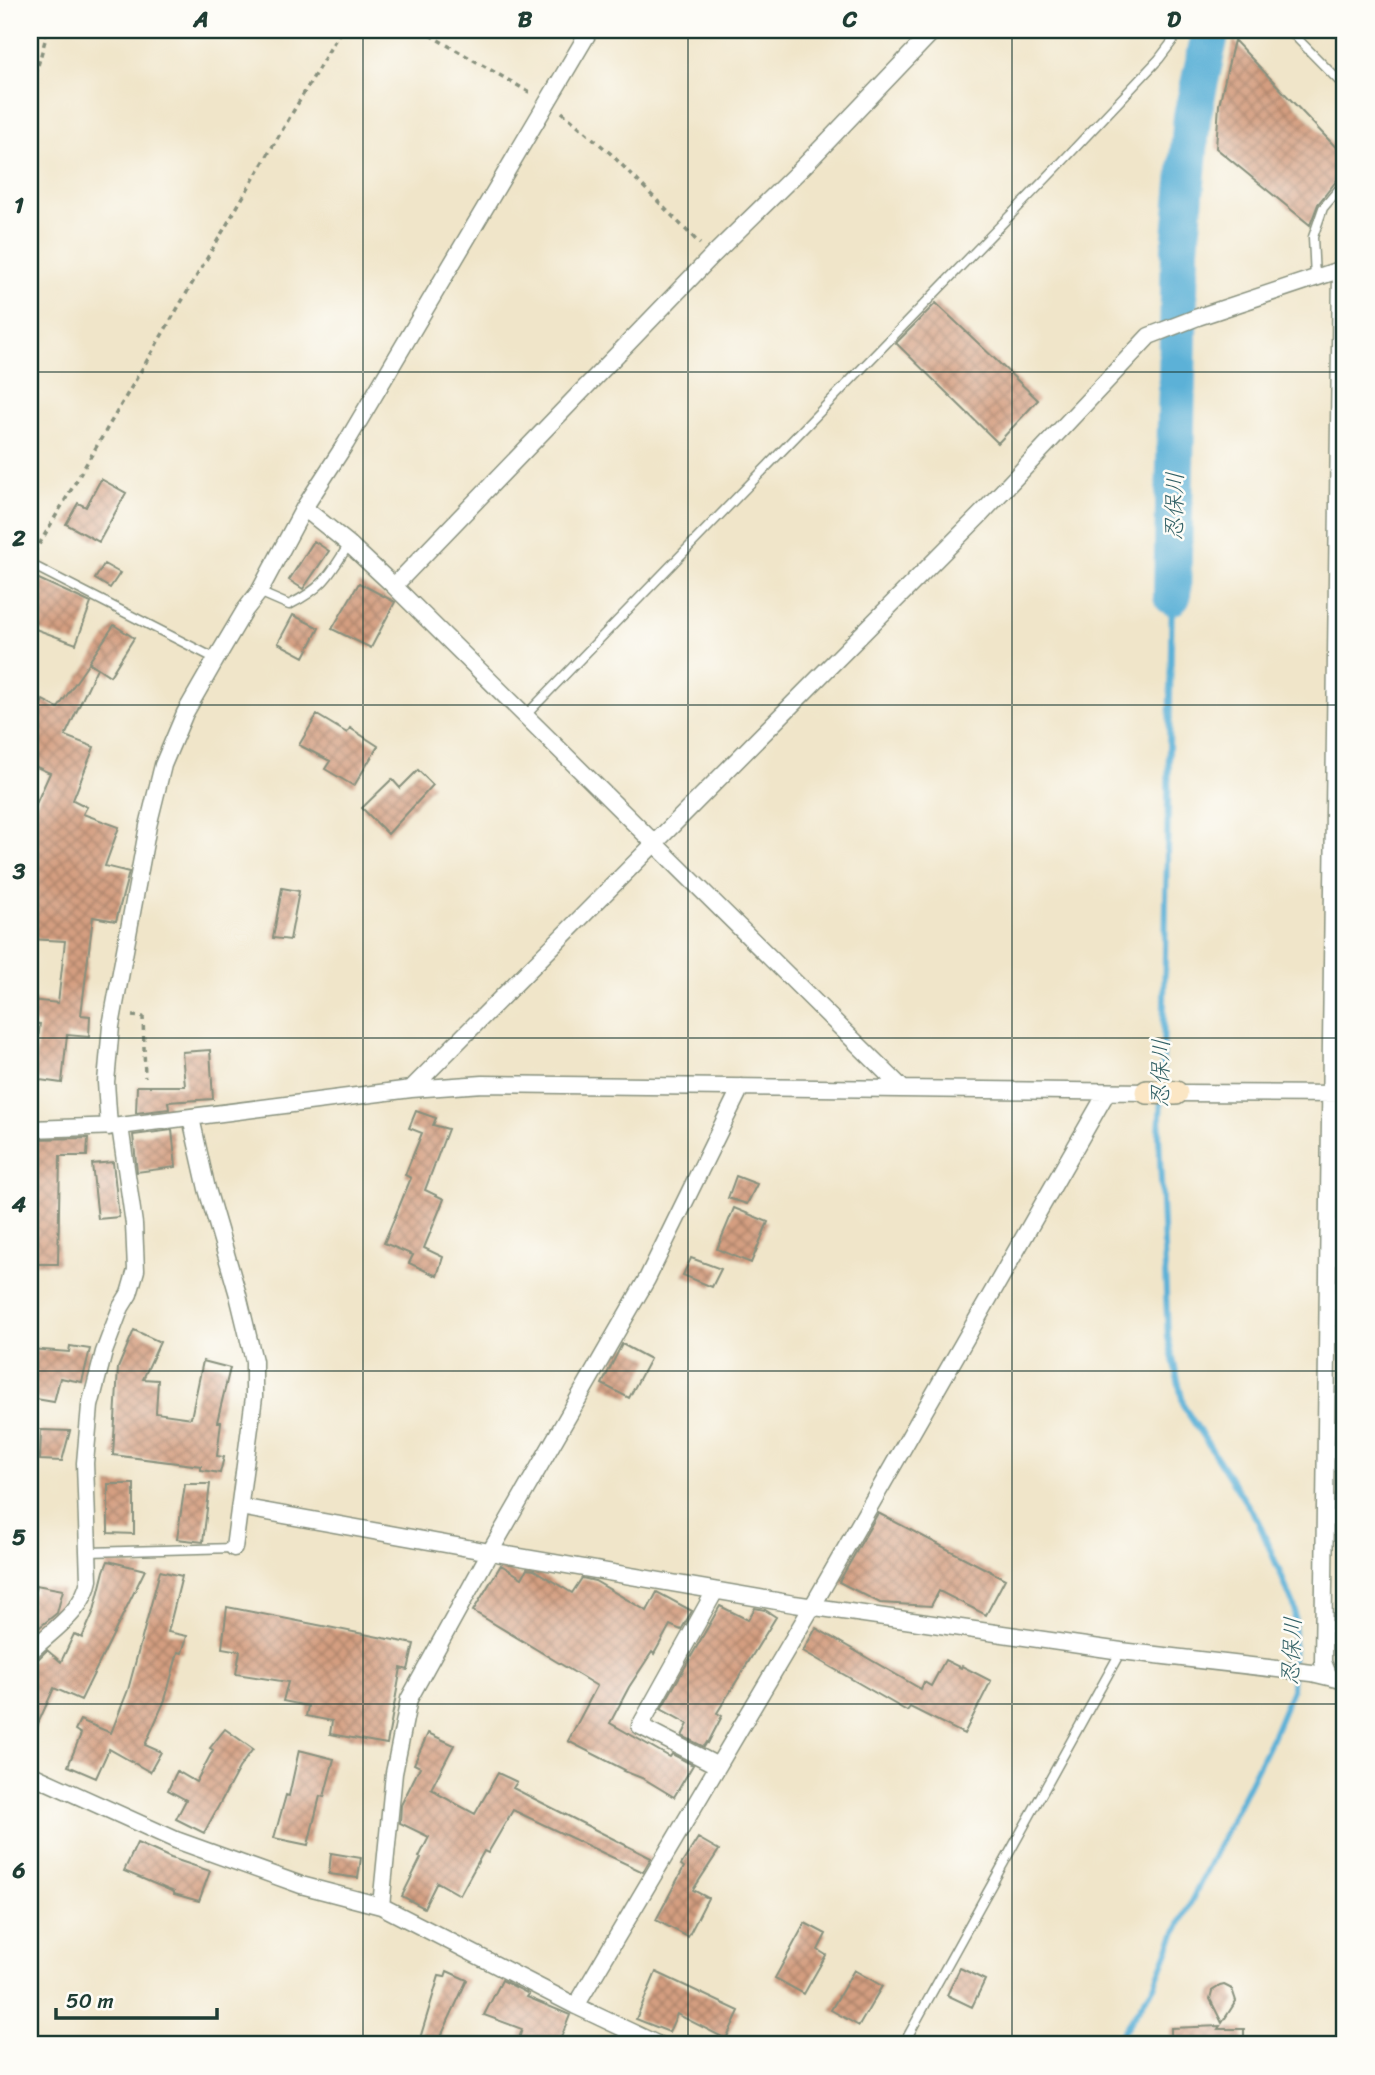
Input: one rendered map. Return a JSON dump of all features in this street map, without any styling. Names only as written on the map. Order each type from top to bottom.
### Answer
[{"type":"street","points":[[30,1652],[71,1614],[86,1594],[89,1552],[85,1463],[90,1406],[104,1352],[121,1307],[129,1294],[136,1270],[134,1224],[106,1082],[113,1015],[150,818],[163,765],[185,713],[216,659],[259,592],[304,508],[346,443],[590,30]]},
{"type":"street","points":[[394,586],[934,30]]},
{"type":"street","points":[[411,1088],[982,513],[1149,336],[1343,269],[1338,1094],[1323,1662],[1337,1679]]},
{"type":"street","points":[[304,508],[349,544],[394,586],[903,1088]]},
{"type":"street","points":[[30,1129],[115,1126],[411,1088],[483,1084],[1338,1094]]},
{"type":"street","points":[[381,1906],[394,1773],[409,1699],[490,1552],[648,1279],[741,1087]]},
{"type":"street","points":[[576,2007],[812,1607],[1107,1092]]},
{"type":"street","points":[[191,1118],[207,1189],[254,1361],[254,1397],[234,1548]]},
{"type":"street","points":[[240,1507],[812,1607],[1337,1679]]},
{"type":"street","points":[[715,1591],[640,1726],[718,1766]]},
{"type":"street","points":[[30,1774],[189,1845],[302,1885],[381,1906],[576,2007],[659,2045]]},
{"type":"lane","points":[[525,716],[1060,164],[1159,59],[1179,30]]},
{"type":"lane","points":[[1289,30],[1340,83],[1345,80]]},
{"type":"lane","points":[[1314,278],[1313,237],[1323,208],[1345,183]]},
{"type":"lane","points":[[259,592],[289,605],[312,593],[328,578],[349,544]]},
{"type":"lane","points":[[30,562],[216,659]]},
{"type":"lane","points":[[89,1552],[234,1548]]},
{"type":"lane","points":[[903,2045],[1121,1651]]},
{"type":"path","points":[[30,94],[48,30]]},
{"type":"path","points":[[30,562],[341,30]]},
{"type":"path","points":[[421,30],[566,115],[610,153],[712,256]]},
{"type":"path","points":[[113,1015],[143,1017],[145,1077]]},
{"type":"building","points":[[1234,40],[1345,157],[1345,170],[1318,204],[1310,225],[1216,148],[1219,105]]},
{"type":"building","points":[[936,303],[1038,400],[998,443],[896,343]]},
{"type":"building","points":[[101,479],[126,493],[99,542],[66,524],[78,503],[86,507]]},
{"type":"building","points":[[314,541],[329,551],[303,589],[289,580]]},
{"type":"building","points":[[104,564],[120,573],[110,588],[95,579]]},
{"type":"building","points":[[30,575],[91,603],[76,644],[30,627]]},
{"type":"building","points":[[359,583],[395,602],[371,648],[332,629]]},
{"type":"building","points":[[293,615],[319,628],[304,657],[278,643]]},
{"type":"building","points":[[114,625],[134,638],[110,676],[89,662]]},
{"type":"building","points":[[89,663],[97,668],[65,736],[94,747],[73,800],[87,807],[83,814],[119,827],[105,866],[129,872],[116,921],[93,917],[81,1015],[90,1016],[89,1037],[67,1035],[62,1083],[32,1079],[40,1024],[30,1023],[30,1000],[58,1003],[65,941],[30,939],[30,817],[50,773],[30,764],[30,727],[43,700],[58,708]]},
{"type":"building","points":[[317,715],[347,733],[350,728],[378,746],[354,786],[325,769],[330,761],[299,745]]},
{"type":"building","points":[[418,770],[433,785],[388,834],[362,808],[392,779],[400,788]]},
{"type":"building","points":[[282,888],[299,891],[290,940],[273,938]]},
{"type":"building","points":[[210,1050],[213,1099],[168,1102],[169,1109],[136,1113],[137,1086],[185,1086],[182,1052]]},
{"type":"building","points":[[416,1111],[436,1118],[433,1125],[448,1129],[425,1190],[444,1199],[424,1248],[443,1257],[437,1276],[409,1263],[413,1255],[384,1243],[411,1178],[405,1175],[422,1133],[409,1128]]},
{"type":"building","points":[[172,1130],[176,1167],[137,1172],[133,1135]]},
{"type":"building","points":[[88,1138],[87,1156],[60,1156],[58,1264],[30,1264],[30,1139]]},
{"type":"building","points":[[113,1162],[119,1217],[98,1219],[92,1164]]},
{"type":"building","points":[[736,1176],[757,1184],[747,1204],[728,1198]]},
{"type":"building","points":[[734,1208],[768,1222],[751,1263],[717,1249]]},
{"type":"building","points":[[691,1258],[721,1269],[712,1287],[683,1275]]},
{"type":"building","points":[[134,1330],[160,1342],[143,1379],[158,1380],[156,1413],[191,1418],[203,1361],[230,1368],[217,1422],[221,1422],[217,1456],[224,1457],[220,1473],[201,1470],[201,1466],[113,1455],[118,1368]]},
{"type":"building","points":[[622,1344],[650,1359],[629,1398],[602,1384]]},
{"type":"building","points":[[70,1346],[90,1349],[82,1382],[60,1378],[54,1402],[30,1398],[30,1349],[69,1352]]},
{"type":"building","points":[[41,1430],[70,1431],[62,1461],[40,1460]]},
{"type":"building","points":[[108,1484],[134,1484],[134,1534],[108,1533]]},
{"type":"building","points":[[185,1484],[210,1484],[203,1542],[177,1539]]},
{"type":"building","points":[[878,1513],[1005,1579],[986,1615],[939,1591],[931,1606],[880,1603],[839,1582]]},
{"type":"building","points":[[108,1561],[145,1570],[81,1700],[54,1688],[30,1741],[30,1662],[37,1660],[47,1650],[61,1662],[74,1634],[82,1638],[94,1611]]},
{"type":"building","points":[[501,1565],[522,1578],[527,1569],[534,1570],[572,1593],[582,1578],[595,1581],[647,1611],[657,1592],[692,1611],[681,1630],[670,1625],[654,1654],[652,1652],[629,1687],[610,1723],[670,1757],[672,1754],[693,1765],[674,1797],[568,1741],[597,1686],[473,1611]]},
{"type":"building","points":[[160,1571],[182,1576],[168,1632],[187,1636],[182,1653],[178,1652],[165,1700],[145,1745],[161,1752],[150,1772],[109,1749],[96,1778],[68,1766],[81,1734],[75,1730],[80,1720],[111,1733],[128,1690]]},
{"type":"building","points":[[36,1585],[63,1590],[57,1613],[30,1635],[30,1593],[34,1594]]},
{"type":"building","points":[[720,1606],[748,1620],[755,1608],[765,1610],[776,1617],[717,1713],[722,1716],[704,1747],[682,1736],[688,1724],[661,1709]]},
{"type":"building","points":[[227,1607],[414,1644],[408,1670],[401,1668],[387,1744],[330,1734],[332,1721],[306,1716],[308,1706],[283,1701],[288,1682],[236,1674],[240,1651],[222,1648]]},
{"type":"building","points":[[816,1628],[921,1689],[924,1682],[931,1686],[945,1660],[991,1681],[964,1734],[910,1707],[907,1711],[803,1651]]},
{"type":"building","points":[[225,1729],[253,1749],[239,1768],[204,1833],[176,1819],[186,1800],[168,1790],[177,1771],[196,1782],[213,1750],[210,1748]]},
{"type":"building","points":[[428,1733],[454,1745],[431,1789],[438,1794],[475,1814],[498,1773],[517,1782],[513,1788],[651,1858],[643,1872],[513,1810],[488,1853],[484,1851],[460,1895],[437,1882],[424,1908],[402,1896],[429,1837],[400,1823],[401,1805],[420,1767],[414,1764]]},
{"type":"building","points":[[299,1750],[334,1759],[324,1797],[320,1796],[308,1845],[274,1838],[286,1795],[289,1796]]},
{"type":"building","points":[[698,1838],[719,1850],[693,1890],[708,1898],[688,1937],[656,1920],[684,1867],[681,1865]]},
{"type":"building","points":[[137,1843],[210,1871],[199,1901],[174,1894],[124,1871]]},
{"type":"building","points":[[331,1853],[361,1858],[358,1878],[329,1874]]},
{"type":"building","points":[[805,1923],[826,1934],[818,1950],[826,1955],[804,1994],[775,1978]]},
{"type":"building","points":[[960,1968],[985,1980],[972,2007],[947,1995]]},
{"type":"building","points":[[854,1970],[882,1986],[859,2026],[831,2010]]},
{"type":"building","points":[[447,1971],[467,1980],[437,2045],[418,2045],[439,1976],[445,1977]]},
{"type":"building","points":[[656,1972],[739,2011],[726,2039],[677,2014],[669,2032],[636,2019]]},
{"type":"building","points":[[502,1980],[529,1994],[527,1997],[570,2015],[558,2045],[517,2045],[522,2029],[484,2015]]},
{"type":"building","points":[[1224,1985],[1232,1989],[1236,2001],[1222,2023],[1210,1999],[1212,1991]]},
{"type":"building","points":[[1220,2026],[1218,2029],[1244,2029],[1244,2045],[1171,2045],[1171,2028]]},
{"type":"waterway","name":"忍保川","points":[[1172,596],[1180,249],[1192,117],[1211,30]]},
{"type":"waterway","name":"忍保川","points":[[1114,2045],[1154,1986],[1175,1934],[1270,1742],[1292,1690],[1295,1608],[1258,1521],[1184,1407],[1168,1337],[1159,1136],[1172,596]]}]
